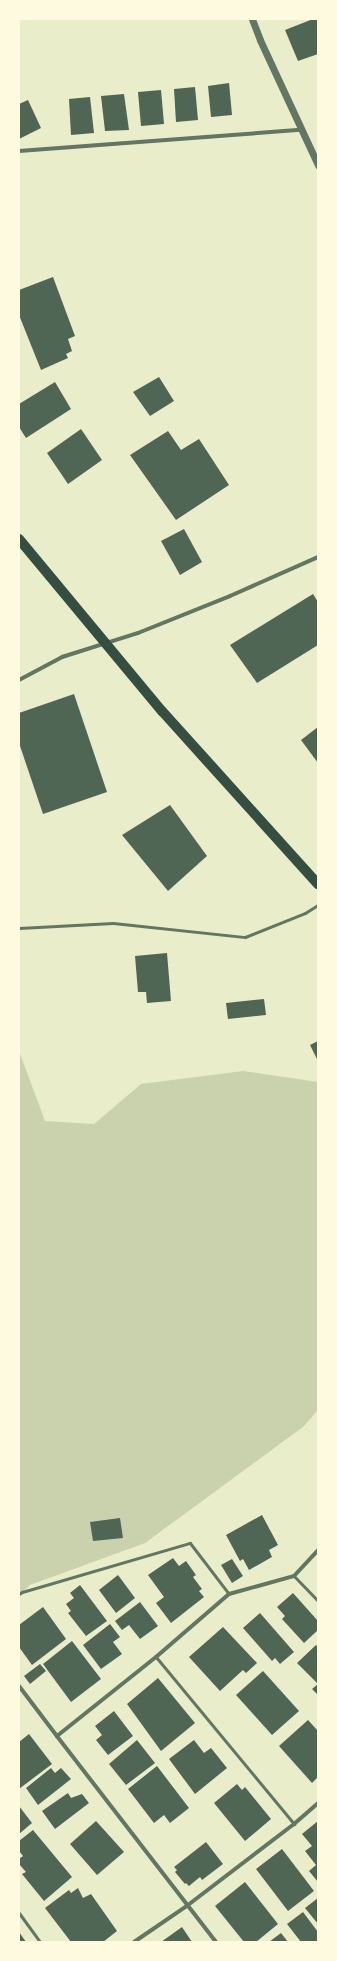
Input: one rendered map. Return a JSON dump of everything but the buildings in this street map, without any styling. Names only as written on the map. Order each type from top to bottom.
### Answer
[{"type":"main road","points":[[19,539],[162,711],[318,884]]},
{"type":"street","points":[[252,19],[300,130],[318,165]]},
{"type":"street","points":[[19,151],[300,130]]},
{"type":"street","points":[[19,680],[62,657],[138,633],[230,596],[318,557]]},
{"type":"street","points":[[58,1736],[156,1657],[228,1594],[294,1576],[318,1550]]},
{"type":"street","points":[[19,1686],[216,1942]]},
{"type":"street","points":[[134,1942],[188,1905],[294,1824],[318,1803]]},
{"type":"lane","points":[[19,928],[113,923],[245,937],[305,913],[318,905]]},
{"type":"lane","points":[[19,1594],[190,1543],[228,1594]]},
{"type":"lane","points":[[294,1576],[318,1601]]},
{"type":"lane","points":[[156,1657],[294,1824]]},
{"type":"lane","points":[[19,1913],[40,1942]]},
{"type":"green space","points":[[19,1051],[45,1121],[94,1124],[141,1084],[243,1071],[318,1082],[318,1410],[303,1427],[145,1543],[30,1585],[19,1595]]}]
